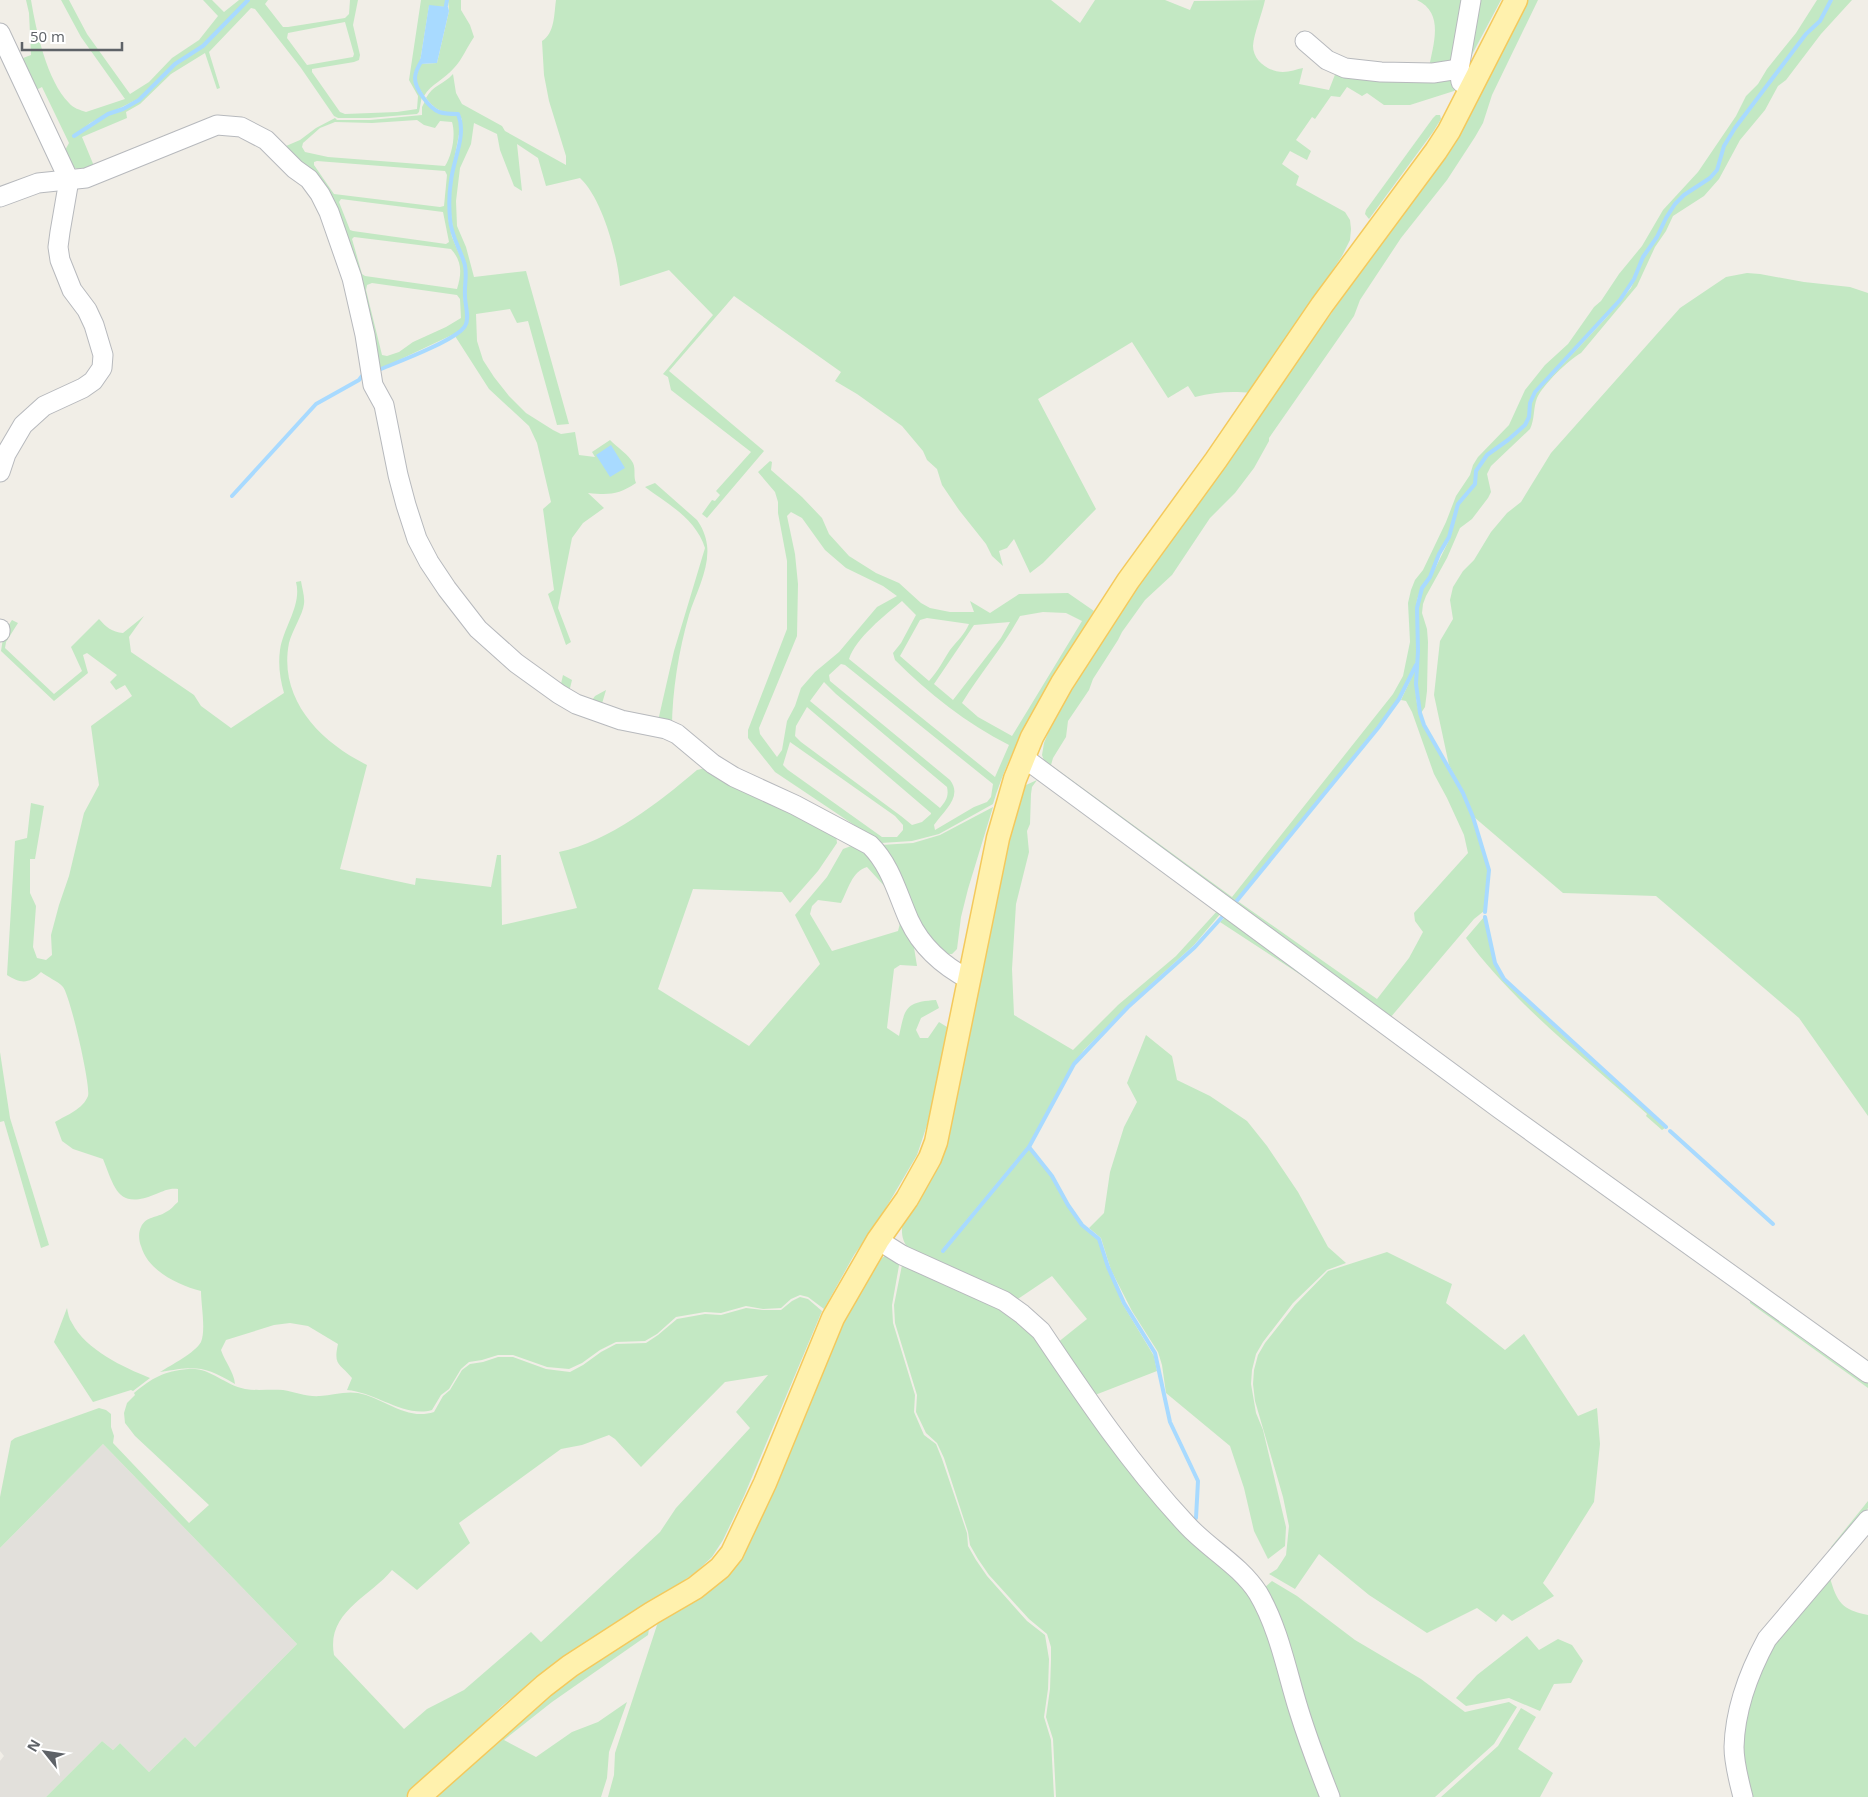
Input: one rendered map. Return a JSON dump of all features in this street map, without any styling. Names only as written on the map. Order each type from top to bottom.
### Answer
[{"type":"main road","points":[[419,1797],[521,1705],[570,1666],[652,1613],[695,1588],[720,1568],[732,1553],[743,1532],[833,1318],[878,1240],[907,1199],[930,1158],[936,1142],[998,838],[1008,800],[1023,757],[1044,713],[1128,581],[1216,460],[1322,305],[1436,152],[1464,103],[1516,0]]},
{"type":"street","points":[[1464,103],[1459,69],[1471,0]]},
{"type":"street","points":[[0,33],[69,180],[58,247],[60,260],[72,290],[87,310],[94,325],[103,355],[102,368],[93,381],[83,388],[44,406],[23,425],[6,454],[0,472]]},
{"type":"street","points":[[1305,41],[1327,60],[1345,68],[1381,72],[1433,73],[1459,69]]},
{"type":"street","points":[[0,198],[38,183],[86,178],[218,126],[241,126],[252,131],[275,148],[295,169],[309,179],[320,194],[329,212],[352,278],[374,385],[384,405],[400,482],[417,538],[429,562],[447,589],[478,629],[516,663],[558,694],[576,704],[621,720],[666,728],[677,734],[713,764],[734,777],[795,805],[870,845],[887,866],[909,920],[930,953],[948,968],[970,980]]},
{"type":"street","points":[[1023,757],[1500,1109],[1868,1373]]},
{"type":"street","points":[[878,1240],[902,1255],[1004,1301],[1032,1322],[1041,1331],[1107,1429],[1150,1482],[1188,1526],[1234,1566],[1248,1581],[1264,1605],[1276,1636],[1304,1729],[1330,1797]]},
{"type":"street","points":[[1743,1797],[1736,1769],[1734,1748],[1736,1725],[1757,1656],[1767,1639],[1868,1520]]},
{"type":"shaded area","points":[[103,1444],[297,1644],[195,1747],[185,1737],[149,1772],[120,1743],[113,1750],[102,1741],[46,1797],[0,1797],[0,1761],[4,1756],[0,1751],[0,1548]]},
{"type":"green space","points":[[26,0],[31,0],[39,40],[54,82],[71,105],[86,112],[125,99],[81,37],[61,0],[69,0],[87,34],[130,94],[149,82],[172,58],[199,40],[218,16],[203,0],[212,0],[224,12],[239,0],[247,0],[203,45],[174,64],[138,99],[90,123],[73,137],[108,115],[123,110],[139,101],[175,65],[204,47],[250,0],[268,0],[265,4],[283,27],[288,27],[345,18],[349,14],[350,0],[358,0],[353,25],[360,55],[359,60],[312,69],[312,72],[340,112],[345,114],[397,112],[417,109],[418,96],[409,80],[421,0],[446,0],[446,7],[429,6],[420,62],[414,75],[414,81],[422,96],[417,114],[369,118],[338,118],[334,116],[301,68],[255,9],[251,8],[209,52],[220,88],[217,89],[205,53],[171,74],[140,104],[126,112],[127,118],[82,137],[94,166],[90,172],[79,170],[71,164],[64,152],[69,143],[42,87],[32,92],[18,60],[31,55],[29,13]],"holes":[[[345,22],[354,54],[353,57],[307,65],[287,38],[288,33]]]},
{"type":"green space","points":[[448,0],[461,0],[461,10],[470,25],[474,37],[457,65],[430,88],[424,96],[417,84],[417,73],[421,64],[437,63],[449,11]]},
{"type":"green space","points":[[556,0],[1051,0],[1080,23],[1095,0],[1165,0],[1190,10],[1194,1],[1265,0],[1253,46],[1256,56],[1263,65],[1272,70],[1288,72],[1303,68],[1299,84],[1329,90],[1336,72],[1453,76],[1459,84],[1454,91],[1410,105],[1384,105],[1367,93],[1362,96],[1347,87],[1340,97],[1331,96],[1315,119],[1312,117],[1296,140],[1311,151],[1307,160],[1290,151],[1282,164],[1299,176],[1296,185],[1345,212],[1350,220],[1350,240],[1342,256],[1252,393],[1223,392],[1195,397],[1188,386],[1168,398],[1132,342],[1038,399],[1096,509],[1043,563],[1030,573],[1014,539],[1007,548],[999,551],[1003,566],[992,556],[986,544],[942,485],[937,469],[927,460],[923,451],[902,426],[835,381],[841,372],[734,296],[669,371],[764,451],[707,518],[702,514],[712,500],[715,501],[720,495],[716,491],[751,452],[671,390],[668,377],[663,374],[713,315],[669,270],[620,286],[616,259],[608,228],[595,199],[580,178],[546,186],[538,158],[517,144],[522,191],[514,186],[500,150],[497,134],[474,123],[471,144],[460,168],[456,201],[457,226],[466,247],[474,277],[526,271],[569,424],[557,425],[528,321],[517,323],[510,309],[476,314],[477,341],[483,360],[509,396],[526,413],[561,434],[575,432],[579,455],[595,457],[592,452],[610,440],[629,457],[634,468],[636,483],[630,487],[613,493],[588,493],[604,508],[583,523],[572,538],[558,608],[571,642],[566,645],[548,594],[554,590],[543,509],[551,502],[537,443],[529,426],[489,389],[455,336],[464,330],[468,322],[465,295],[466,263],[454,237],[450,207],[451,181],[462,130],[462,120],[459,113],[440,110],[433,106],[426,98],[432,90],[453,74],[456,93],[462,104],[502,126],[505,131],[566,165],[566,156],[549,101],[544,75],[542,41],[552,28]]},
{"type":"green space","points":[[1417,0],[1467,0],[1456,63],[1429,68],[1434,40],[1434,21],[1426,6]]},
{"type":"green space","points":[[1474,0],[1501,0],[1468,62]]},
{"type":"green space","points":[[1528,0],[1538,0],[1492,95],[1483,123],[1475,137],[1447,180],[1401,238],[1360,300],[1354,316],[1269,438],[1254,468],[1235,493],[1210,518],[1172,575],[1145,600],[1122,632],[1093,679],[1089,690],[1068,721],[1066,737],[1053,758],[1051,765],[1232,897],[1393,694],[1403,676],[1410,642],[1408,603],[1411,590],[1415,580],[1423,570],[1446,522],[1456,496],[1470,475],[1478,457],[1509,425],[1525,390],[1545,365],[1568,344],[1594,307],[1601,301],[1619,274],[1642,246],[1663,210],[1698,172],[1736,116],[1746,96],[1758,84],[1767,69],[1796,33],[1817,0],[1830,0],[1819,20],[1806,34],[1734,128],[1723,146],[1716,169],[1709,177],[1683,194],[1665,218],[1656,237],[1642,257],[1629,287],[1604,317],[1534,392],[1529,402],[1529,417],[1524,424],[1508,439],[1486,454],[1475,471],[1474,483],[1457,504],[1448,537],[1421,588],[1416,608],[1416,662],[1398,699],[1236,900],[1235,904],[1239,902],[1377,999],[1409,958],[1423,932],[1415,921],[1414,913],[1468,853],[1464,835],[1434,774],[1412,712],[1406,701],[1401,700],[1415,670],[1416,698],[1419,714],[1428,734],[1462,794],[1472,817],[1488,871],[1484,911],[1474,919],[1390,1018],[1047,769],[1042,755],[1048,733],[1076,682],[1128,601],[1381,243],[1448,152]]},
{"type":"green space","points":[[1833,0],[1852,0],[1821,34],[1786,80],[1778,86],[1765,110],[1740,140],[1719,179],[1704,196],[1673,216],[1655,247],[1637,286],[1581,353],[1563,367],[1545,386],[1537,398],[1530,429],[1491,466],[1487,474],[1491,492],[1472,519],[1460,528],[1423,604],[1422,613],[1427,629],[1428,642],[1427,691],[1425,707],[1421,713],[1417,684],[1419,651],[1418,608],[1423,589],[1450,538],[1459,505],[1476,484],[1477,471],[1488,456],[1525,426],[1530,417],[1531,403],[1536,393],[1606,318],[1631,288],[1644,258],[1658,238],[1667,218],[1676,205],[1684,195],[1711,179],[1718,170],[1730,137],[1807,35],[1820,21]]},
{"type":"green space","points":[[425,101],[432,108],[440,112],[458,115],[460,120],[450,181],[448,218],[452,237],[465,272],[463,295],[467,321],[463,328],[454,334],[380,369],[333,212],[279,149],[300,140],[316,128],[335,118],[337,120],[370,120],[422,115],[422,107]],"holes":[[[417,120],[424,125],[435,128],[440,121],[452,122],[454,133],[453,145],[445,166],[328,157],[305,152],[302,147],[303,143],[320,128],[335,122],[372,123]],[[314,162],[445,171],[447,175],[444,206],[334,194],[314,165]],[[341,199],[443,212],[449,242],[446,244],[350,230],[339,202]],[[354,237],[451,249],[457,258],[460,268],[457,289],[365,276],[362,274],[352,239]],[[372,283],[457,295],[460,299],[461,318],[413,342],[399,352],[387,356],[382,355],[366,290],[367,285]]]},
{"type":"green space","points":[[1436,115],[1440,115],[1441,119],[1433,132],[1369,219],[1365,214],[1366,210]]},
{"type":"green space","points":[[1747,273],[1850,287],[1868,293],[1868,1116],[1799,1018],[1656,896],[1563,893],[1474,817],[1449,765],[1434,695],[1440,641],[1453,619],[1450,600],[1453,587],[1463,571],[1474,560],[1491,532],[1507,513],[1521,502],[1551,453],[1680,308],[1726,277]]},
{"type":"green space","points":[[770,461],[772,462],[771,470],[802,497],[822,518],[829,534],[849,556],[876,573],[899,583],[921,603],[930,608],[950,612],[974,612],[970,601],[990,613],[1019,594],[1068,593],[1094,611],[1024,729],[1012,753],[993,804],[939,834],[912,841],[881,843],[775,772],[748,738],[748,730],[787,629],[787,561],[778,513],[778,502],[775,492],[758,472]],"holes":[[[791,512],[802,518],[825,550],[846,568],[883,586],[897,596],[877,607],[839,652],[815,672],[801,688],[795,706],[787,721],[782,750],[777,757],[760,734],[759,728],[797,636],[798,584],[795,554],[787,516]],[[902,601],[916,615],[901,643],[893,653],[895,660],[921,685],[949,707],[1009,745],[995,777],[849,659],[864,635]],[[1043,612],[1066,613],[1082,621],[1012,736],[978,717],[962,703],[1020,616]],[[927,618],[969,624],[929,681],[900,656],[920,620]],[[1010,622],[1001,638],[953,700],[934,684],[974,625]],[[841,664],[845,665],[993,784],[991,797],[987,802],[974,807],[935,830],[934,825],[953,798],[954,792],[950,780],[830,681],[829,675]],[[824,682],[947,787],[948,793],[940,808],[810,701]],[[807,707],[931,814],[922,822],[912,825],[795,736],[796,726]],[[790,742],[895,816],[903,825],[903,830],[897,837],[882,837],[783,765]]]},
{"type":"green space","points":[[655,483],[697,520],[704,532],[707,545],[706,563],[702,580],[689,615],[679,656],[673,700],[672,728],[619,717],[590,708],[567,698],[544,683],[520,665],[476,623],[457,600],[430,556],[473,612],[504,644],[540,674],[560,688],[563,675],[572,680],[569,692],[590,703],[595,696],[606,690],[601,707],[658,721],[674,651],[705,548],[701,538],[688,520],[645,487]]},
{"type":"green space","points":[[301,581],[304,604],[289,643],[287,663],[290,682],[296,700],[306,716],[333,744],[367,765],[340,869],[415,885],[416,878],[491,887],[497,855],[501,855],[502,925],[577,908],[559,852],[578,847],[615,830],[650,808],[697,770],[705,768],[836,835],[837,843],[818,871],[790,903],[782,892],[693,889],[658,989],[749,1046],[820,964],[795,915],[827,877],[843,849],[851,846],[860,847],[869,852],[887,889],[867,867],[858,872],[854,877],[841,903],[818,900],[812,906],[810,914],[832,951],[898,931],[903,912],[912,935],[917,966],[900,965],[894,969],[887,1028],[899,1036],[908,1008],[918,1003],[936,1000],[939,1008],[921,1018],[916,1030],[920,1038],[928,1038],[939,1022],[947,1027],[939,1078],[917,1155],[877,1223],[854,1255],[824,1309],[808,1297],[800,1295],[791,1299],[781,1308],[763,1309],[746,1306],[721,1313],[705,1312],[676,1317],[657,1334],[645,1341],[616,1342],[569,1369],[547,1367],[513,1355],[498,1355],[469,1362],[461,1369],[449,1389],[441,1395],[432,1410],[422,1412],[411,1411],[368,1395],[347,1390],[352,1378],[337,1360],[338,1344],[308,1326],[290,1323],[274,1325],[226,1340],[221,1350],[233,1375],[235,1384],[207,1370],[191,1368],[160,1372],[194,1350],[201,1342],[203,1331],[201,1291],[174,1281],[157,1270],[145,1255],[139,1237],[143,1223],[168,1211],[178,1202],[178,1189],[167,1190],[133,1200],[126,1198],[115,1187],[103,1159],[73,1149],[62,1141],[55,1122],[79,1108],[88,1096],[83,1059],[75,1022],[66,994],[61,985],[41,972],[29,981],[17,980],[7,975],[15,841],[27,838],[31,803],[44,806],[35,859],[30,859],[30,893],[36,906],[33,947],[37,958],[46,960],[52,955],[51,935],[69,876],[84,813],[99,785],[91,726],[132,696],[125,685],[116,690],[110,682],[117,675],[87,653],[83,655],[88,673],[54,701],[1,651],[4,632],[12,620],[18,623],[6,642],[5,648],[54,694],[82,671],[71,647],[99,619],[109,629],[123,633],[144,616],[129,637],[131,652],[194,695],[201,706],[231,728],[284,693],[280,672],[280,650],[297,599],[296,582]]},
{"type":"green space","points":[[1037,780],[1032,787],[1031,794],[1030,824],[1027,831],[1029,852],[1016,904],[1012,969],[1014,1015],[1073,1050],[1118,1005],[1176,956],[1218,910],[1221,913],[1194,945],[1084,1050],[1074,1063],[1028,1146],[941,1251],[943,1253],[1029,1149],[1051,1177],[1081,1226],[1098,1240],[1122,1303],[1154,1356],[1157,1371],[1095,1395],[1057,1343],[1087,1319],[1052,1276],[1012,1303],[910,1250],[903,1239],[902,1232],[903,1219],[947,1135],[954,1113],[963,1065],[982,928],[1022,789]]},
{"type":"green space","points":[[993,807],[968,889],[961,917],[957,949],[952,954],[945,954],[931,949],[881,845],[913,843],[940,835]]},
{"type":"green space","points":[[1226,916],[1439,1075],[1301,975],[1220,922]]},
{"type":"green space","points":[[1484,917],[1494,963],[1503,980],[1665,1128],[1662,1130],[1646,1116],[1647,1114],[1528,1008],[1485,962],[1466,938]]},
{"type":"green space","points":[[1146,1035],[1172,1056],[1177,1080],[1210,1096],[1247,1121],[1267,1146],[1298,1192],[1328,1247],[1346,1263],[1327,1270],[1293,1303],[1256,1354],[1251,1384],[1256,1413],[1263,1430],[1286,1527],[1285,1546],[1268,1559],[1254,1531],[1244,1488],[1230,1446],[1166,1393],[1158,1352],[1132,1311],[1111,1270],[1101,1238],[1089,1228],[1104,1213],[1110,1172],[1124,1127],[1137,1102],[1127,1083]]},
{"type":"green space","points":[[0,1052],[10,1118],[49,1245],[41,1248],[4,1121],[0,1122]]},
{"type":"green space","points":[[1387,1252],[1452,1284],[1446,1303],[1505,1350],[1524,1334],[1578,1416],[1597,1408],[1600,1444],[1594,1502],[1543,1583],[1554,1596],[1512,1621],[1503,1614],[1496,1622],[1477,1608],[1427,1633],[1369,1595],[1319,1554],[1295,1589],[1269,1574],[1277,1569],[1286,1555],[1289,1526],[1283,1497],[1255,1401],[1253,1384],[1258,1355],[1265,1343],[1295,1305],[1328,1271]]},
{"type":"green space","points":[[885,1256],[900,1260],[892,1305],[893,1323],[915,1395],[914,1412],[924,1435],[936,1444],[967,1533],[968,1546],[987,1576],[1027,1621],[1045,1635],[1049,1659],[1048,1689],[1044,1717],[1051,1740],[1054,1797],[608,1797],[614,1775],[615,1753],[658,1622],[709,1591],[736,1566],[849,1309],[880,1259]]},
{"type":"green space","points":[[903,1260],[1001,1308],[1026,1325],[1233,1571],[1261,1613],[1327,1797],[1056,1797],[1053,1739],[1046,1717],[1050,1689],[1051,1647],[1047,1634],[1029,1619],[989,1575],[978,1559],[970,1545],[968,1532],[944,1458],[937,1443],[926,1433],[916,1412],[917,1395],[895,1323],[894,1305]]},
{"type":"green space","points":[[800,1297],[808,1299],[822,1311],[744,1496],[723,1540],[712,1557],[697,1571],[659,1599],[528,1685],[503,1705],[406,1797],[46,1797],[102,1741],[113,1750],[120,1743],[149,1772],[185,1737],[195,1747],[297,1644],[103,1444],[0,1548],[0,1497],[11,1441],[15,1438],[99,1408],[106,1410],[111,1414],[113,1443],[189,1523],[209,1505],[135,1436],[125,1423],[124,1413],[127,1403],[135,1395],[134,1393],[153,1379],[165,1374],[180,1370],[196,1369],[210,1373],[230,1384],[245,1389],[283,1390],[310,1396],[348,1392],[358,1393],[395,1408],[414,1414],[424,1414],[434,1412],[462,1370],[470,1364],[498,1357],[513,1357],[546,1369],[570,1372],[616,1344],[646,1343],[677,1319],[705,1314],[721,1315],[746,1308],[781,1310]],"holes":[[[768,1375],[736,1412],[750,1428],[676,1508],[660,1532],[541,1642],[531,1632],[464,1690],[427,1709],[404,1729],[334,1655],[333,1640],[337,1627],[343,1616],[352,1606],[392,1570],[417,1590],[470,1543],[459,1523],[561,1449],[582,1445],[609,1435],[641,1467],[725,1382]]]},
{"type":"green space","points":[[1750,1298],[1868,1383],[1868,1388],[1750,1303]]},
{"type":"green space","points":[[67,1308],[71,1321],[78,1333],[86,1341],[117,1363],[150,1378],[133,1391],[93,1402],[54,1342]]},
{"type":"green space","points":[[1868,1501],[1868,1508],[1835,1550],[1831,1547]]},
{"type":"green space","points":[[1830,1578],[1835,1593],[1842,1604],[1859,1613],[1868,1615],[1868,1797],[1752,1797],[1744,1766],[1744,1721],[1761,1661]]},
{"type":"green space","points":[[1272,1581],[1297,1596],[1355,1640],[1421,1679],[1465,1712],[1509,1702],[1517,1707],[1494,1744],[1435,1797],[1336,1797],[1264,1588]]},
{"type":"green space","points":[[649,1629],[648,1635],[552,1702],[504,1740],[536,1757],[572,1732],[598,1722],[627,1702],[609,1752],[607,1778],[601,1797],[433,1797],[510,1729],[563,1686]]},
{"type":"green space","points":[[1527,1636],[1539,1650],[1558,1639],[1572,1645],[1583,1661],[1571,1683],[1554,1684],[1540,1711],[1509,1698],[1466,1706],[1456,1698],[1477,1675]]},
{"type":"green space","points":[[1521,1708],[1536,1717],[1518,1749],[1553,1773],[1540,1797],[1441,1797],[1498,1746]]},
{"type":"water","points":[[429,5],[448,7],[449,11],[437,63],[421,64],[420,62]]},
{"type":"water","points":[[611,445],[625,468],[610,477],[596,455]]},
{"type":"waterway","points":[[74,136],[108,114],[123,109],[139,100],[175,64],[203,46],[248,0]]},
{"type":"waterway","points":[[445,11],[447,0]]},
{"type":"waterway","points":[[1485,912],[1489,870],[1473,817],[1463,793],[1424,725],[1420,713],[1416,684],[1418,651],[1417,608],[1422,588],[1430,577],[1439,554],[1449,537],[1458,504],[1475,484],[1476,471],[1487,455],[1525,425],[1529,417],[1530,403],[1535,392],[1620,300],[1634,279],[1643,257],[1657,237],[1675,204],[1684,195],[1710,178],[1717,170],[1724,146],[1735,128],[1806,34],[1820,21],[1831,0]]},
{"type":"waterway","points":[[381,369],[451,338],[460,332],[465,326],[467,319],[465,266],[452,230],[449,210],[452,173],[459,148],[460,122],[458,114],[435,110],[420,93],[415,78],[416,71],[422,60]]},
{"type":"waterway","points":[[232,496],[316,404],[359,380],[362,376]]},
{"type":"waterway","points":[[1235,903],[1378,728],[1399,699],[1416,665]]},
{"type":"waterway","points":[[943,1251],[1029,1147],[1074,1064],[1128,1007],[1195,947],[1224,915]]},
{"type":"waterway","points":[[1485,917],[1495,963],[1504,979],[1666,1127]]},
{"type":"waterway","points":[[1670,1131],[1773,1224]]},
{"type":"waterway","points":[[1029,1147],[1052,1176],[1082,1225],[1099,1239],[1108,1267],[1124,1303],[1155,1353],[1170,1422],[1198,1481],[1196,1518]]}]
